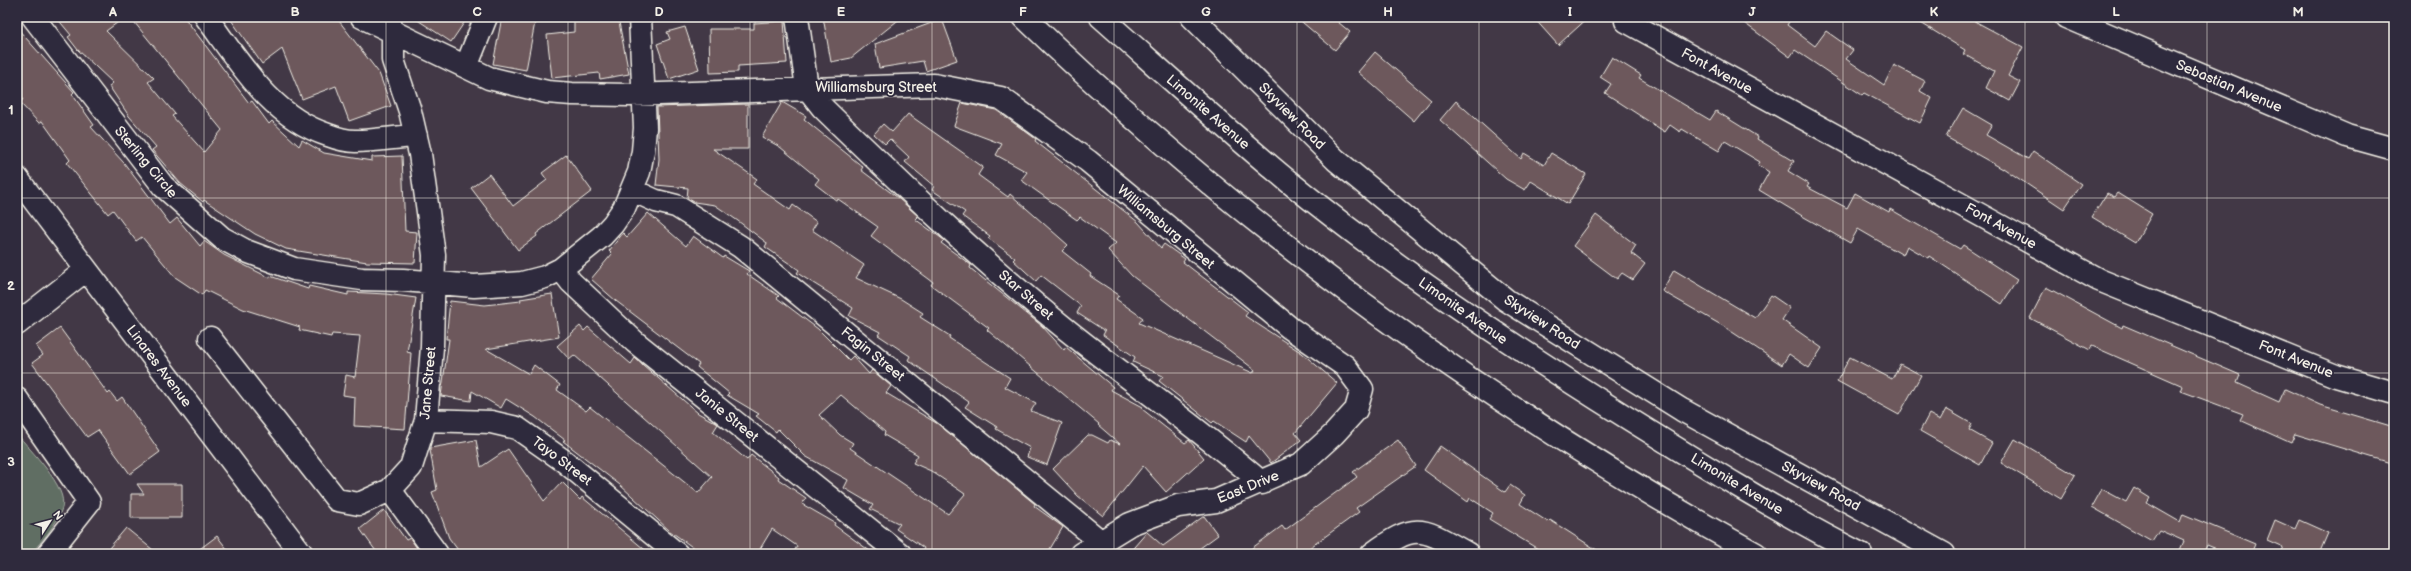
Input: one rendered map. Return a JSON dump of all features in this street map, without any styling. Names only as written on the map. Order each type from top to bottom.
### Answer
[{"type":"street","name":"Sterling Circle","points":[[33,17],[163,186],[222,238],[246,251],[294,269],[362,279],[434,282],[474,286],[522,283],[545,277],[560,269],[590,247],[613,224],[632,190],[643,151],[643,94],[640,17]]},
{"type":"street","points":[[206,17],[266,96],[283,112],[302,124],[315,131],[354,141],[416,136]]},
{"type":"street","name":"Williamsburg Street","points":[[362,17],[391,25],[416,41],[466,67],[513,85],[547,92],[595,95],[934,85],[1001,98],[1088,160],[1243,291],[1290,328],[1345,366],[1362,389]]},
{"type":"street","points":[[466,67],[486,17]]},
{"type":"street","points":[[798,17],[807,88]]},
{"type":"street","points":[[1024,17],[1172,150],[1324,274],[1391,324],[1462,374],[1570,444],[1701,524],[1756,554]]},
{"type":"street","name":"Limonite Avenue","points":[[1101,17],[1194,101],[1289,181],[1454,306],[1522,352],[1694,459],[1812,529],[1861,554]]},
{"type":"street","name":"Skyview Road","points":[[1192,17],[1336,160],[1506,300],[1682,410],[1944,554]]},
{"type":"street","name":"Sebastian Avenue","points":[[2066,17],[2347,136],[2394,149]]},
{"type":"street","name":"Font Avenue","points":[[1626,21],[2099,280],[2336,376],[2394,393]]},
{"type":"street","name":"Jane Street","points":[[210,338],[337,500],[359,504],[390,490],[412,467],[426,420],[434,282],[431,228],[416,136],[410,111],[393,60],[391,25]]},
{"type":"street","name":"Star Street","points":[[807,88],[822,107],[932,214],[1067,330],[1227,453],[1262,483]]},
{"type":"street","name":"Linares Avenue","points":[[17,178],[302,554]]},
{"type":"street","name":"Fagin Street","points":[[632,190],[656,201],[676,206],[741,247],[1100,540]]},
{"type":"street","name":"Janie Street","points":[[560,269],[571,282],[635,342],[900,554]]},
{"type":"street","points":[[17,324],[86,270]]},
{"type":"street","name":"East Drive","points":[[1081,554],[1100,540],[1130,524],[1178,506],[1216,501],[1262,483],[1301,464],[1334,434],[1356,410],[1362,389]]},
{"type":"street","points":[[17,399],[89,502],[48,554]]},
{"type":"street","name":"Tayo Street","points":[[426,420],[491,422],[518,428],[564,461],[676,554]]},
{"type":"street","points":[[390,490],[437,554]]},
{"type":"street","points":[[1372,554],[1398,536],[1417,531],[1442,538],[1468,554]]},
{"type":"green space","points":[[17,434],[47,469],[60,490],[63,500],[62,508],[57,520],[31,554],[17,554]]},
{"type":"building","points":[[56,17],[125,17],[106,31],[154,78],[148,82],[175,114],[172,116],[204,152],[222,130],[130,17],[184,17],[249,103],[252,101],[269,124],[272,121],[299,146],[302,140],[324,153],[372,161],[372,157],[402,156],[405,231],[417,232],[415,263],[367,262],[286,249],[255,234],[204,200],[203,202],[180,183],[152,150],[156,147],[129,116],[109,86],[113,83],[78,50],[68,37],[71,35]]},
{"type":"building","points":[[229,17],[336,17],[379,73],[391,106],[349,121],[336,86],[302,99],[282,49],[262,64]]},
{"type":"building","points":[[413,17],[468,17],[451,42]]},
{"type":"building","points":[[502,17],[536,17],[526,70],[493,64]]},
{"type":"building","points":[[574,17],[618,17],[629,74],[600,79],[599,73],[552,78],[547,35],[574,32]]},
{"type":"building","points":[[823,17],[902,17],[851,58],[831,62]]},
{"type":"building","points":[[1296,17],[1332,17],[1350,32],[1335,50]]},
{"type":"building","points":[[1533,17],[1589,17],[1558,45]]},
{"type":"building","points":[[1736,17],[1792,17],[1787,25],[1815,46],[1826,31],[1853,50],[1846,59],[1884,85],[1894,65],[1925,81],[1920,91],[1932,98],[1920,123],[1864,93],[1862,95],[1795,50],[1790,57]]},
{"type":"building","points":[[1911,17],[1967,17],[2023,47],[2008,76],[2020,82],[2010,101],[1986,88],[1994,71],[1963,54],[1965,50]]},
{"type":"building","points":[[942,19],[957,60],[926,71],[923,61],[879,68],[875,44]]},
{"type":"building","points":[[784,21],[787,63],[738,66],[738,72],[710,73],[709,29],[754,29],[754,23]]},
{"type":"building","points":[[685,27],[699,69],[669,79],[657,44],[670,39],[667,32]]},
{"type":"building","points":[[17,28],[74,92],[72,94],[94,125],[91,127],[124,163],[170,224],[177,218],[200,246],[204,241],[224,255],[270,278],[270,276],[308,289],[309,286],[348,295],[348,292],[386,294],[416,298],[407,352],[411,353],[405,429],[354,426],[355,397],[343,395],[346,375],[355,377],[360,336],[332,334],[331,337],[299,330],[300,327],[243,309],[205,290],[202,295],[175,277],[142,237],[136,241],[113,210],[108,214],[67,163],[70,160],[42,121],[39,123],[20,103],[23,99],[17,92]]},
{"type":"building","points":[[1375,52],[1431,100],[1414,121],[1358,72]]},
{"type":"building","points":[[1612,57],[1641,75],[1639,78],[1710,120],[1716,111],[1758,137],[1757,139],[1794,161],[1788,171],[1809,184],[1807,187],[1847,208],[1855,193],[1889,212],[1890,209],[1960,249],[1963,245],[2017,280],[2002,304],[1929,256],[1928,258],[1907,246],[1903,255],[1858,229],[1850,243],[1759,190],[1769,172],[1758,165],[1760,162],[1725,141],[1719,151],[1682,129],[1680,132],[1670,125],[1665,132],[1605,93],[1611,84],[1600,77]]},
{"type":"building","points":[[1456,101],[1521,159],[1524,153],[1544,165],[1551,153],[1586,174],[1568,204],[1531,181],[1525,190],[1506,179],[1440,120]]},
{"type":"building","points":[[782,102],[806,116],[804,119],[863,167],[861,170],[898,198],[918,216],[915,219],[944,240],[941,243],[971,265],[970,268],[1042,326],[1064,350],[1066,347],[1113,387],[1111,390],[1143,407],[1142,409],[1185,443],[1189,440],[1204,458],[1166,492],[1143,466],[1103,516],[1078,496],[1053,469],[1088,435],[1092,435],[1108,443],[1110,440],[1120,444],[1098,425],[1099,424],[987,330],[989,328],[931,285],[933,282],[871,236],[878,227],[838,199],[837,201],[815,184],[819,179],[780,147],[762,137]]},
{"type":"building","points":[[962,103],[996,110],[1036,139],[1035,141],[1138,222],[1161,248],[1164,244],[1185,259],[1183,262],[1248,312],[1245,316],[1302,353],[1337,383],[1295,433],[1301,440],[1271,463],[1249,436],[1246,442],[1214,421],[1212,423],[1159,381],[1163,376],[1133,362],[1135,357],[1103,335],[1105,331],[1077,313],[1081,306],[1041,275],[1036,281],[1013,260],[1015,258],[988,238],[990,236],[962,216],[965,212],[932,190],[934,186],[905,162],[909,157],[890,139],[885,144],[874,134],[883,124],[892,132],[908,114],[983,167],[978,175],[1008,197],[1010,194],[1068,245],[1062,251],[1091,274],[1090,276],[1119,295],[1116,299],[1143,318],[1139,323],[1253,373],[1255,370],[1132,276],[1108,250],[1116,243],[1080,217],[1077,220],[1021,180],[1027,172],[996,155],[1002,144],[954,126]]},
{"type":"building","points":[[748,104],[748,149],[713,149],[757,179],[753,184],[790,210],[793,205],[817,222],[812,230],[864,265],[856,278],[901,299],[923,313],[920,317],[1010,378],[1005,387],[1036,403],[1031,411],[1062,423],[1047,465],[1027,457],[1030,448],[996,429],[997,427],[965,407],[969,402],[908,360],[910,356],[878,335],[880,332],[849,316],[853,308],[797,273],[799,270],[765,247],[767,243],[738,221],[715,205],[694,202],[687,198],[688,188],[656,185],[659,159],[657,107]]},
{"type":"building","points":[[1963,108],[1992,125],[1986,135],[2028,159],[2033,151],[2081,184],[2064,209],[2003,168],[1946,137]]},
{"type":"building","points":[[566,155],[592,191],[536,234],[537,236],[518,250],[471,188],[489,174],[513,206],[547,180],[542,173]]},
{"type":"building","points":[[2107,193],[2115,197],[2118,193],[2152,214],[2135,243],[2092,217]]},
{"type":"building","points":[[648,213],[686,246],[693,236],[723,258],[724,256],[749,271],[747,274],[779,296],[777,298],[818,329],[849,360],[853,356],[869,374],[872,370],[891,386],[886,393],[938,424],[1035,504],[1034,506],[1063,527],[1047,554],[921,554],[924,548],[896,529],[900,524],[870,509],[873,505],[844,488],[848,480],[805,456],[778,429],[776,432],[756,416],[759,414],[727,395],[729,393],[697,367],[699,364],[616,301],[591,279],[612,254],[609,251],[623,233],[627,237]],"holes":[[[841,395],[885,432],[884,435],[918,455],[913,463],[931,471],[965,494],[948,514],[850,448],[853,443],[840,435],[819,415]]]},
{"type":"building","points":[[1596,215],[1636,245],[1631,253],[1645,264],[1633,280],[1622,273],[1617,279],[1573,246]]},
{"type":"building","points":[[1674,270],[1755,318],[1771,295],[1790,308],[1782,320],[1822,348],[1809,368],[1789,354],[1782,365],[1723,326],[1662,291]]},
{"type":"building","points":[[2046,287],[2122,328],[2123,325],[2240,375],[2237,383],[2279,402],[2285,389],[2320,405],[2394,427],[2394,464],[2295,434],[2291,443],[2240,420],[2243,414],[2181,391],[2183,386],[2092,346],[2090,350],[2030,318]]},
{"type":"building","points":[[552,294],[559,337],[486,349],[529,374],[534,365],[560,385],[557,390],[586,411],[590,407],[698,493],[712,477],[574,355],[569,359],[557,346],[580,326],[584,331],[588,327],[631,364],[635,358],[698,413],[718,424],[713,432],[747,460],[751,455],[779,477],[778,479],[806,498],[802,504],[835,523],[834,525],[874,554],[793,554],[797,546],[772,529],[757,554],[702,554],[670,531],[620,485],[563,441],[565,440],[535,417],[506,399],[501,408],[472,391],[471,401],[441,396],[449,339],[446,339],[450,301],[485,305],[521,301],[520,299]]},
{"type":"building","points":[[60,328],[108,394],[110,392],[117,401],[122,397],[160,452],[130,474],[98,430],[87,437],[32,363],[43,355],[36,346]]},
{"type":"building","points":[[1850,357],[1892,379],[1900,364],[1921,375],[1899,415],[1837,381]]},
{"type":"building","points":[[1946,409],[1972,424],[1969,430],[1992,443],[1980,465],[1920,431],[1929,414],[1940,420]]},
{"type":"building","points":[[2015,439],[2075,475],[2061,499],[2001,463]]},
{"type":"building","points":[[476,440],[481,467],[508,449],[544,501],[562,482],[580,500],[582,497],[650,554],[461,554],[449,538],[432,492],[437,490],[430,448]]},
{"type":"building","points":[[1398,440],[1416,466],[1356,508],[1359,512],[1301,554],[1244,554],[1282,526],[1285,530],[1357,477],[1353,472]]},
{"type":"building","points":[[1440,446],[1505,492],[1510,485],[1525,495],[1520,504],[1548,522],[1550,520],[1603,554],[1546,554],[1489,519],[1493,513],[1470,498],[1468,502],[1424,470]]},
{"type":"building","points":[[137,484],[182,484],[182,518],[131,518],[131,494],[144,494]]},
{"type":"building","points":[[2134,488],[2150,498],[2147,503],[2180,522],[2183,514],[2255,544],[2251,554],[2229,554],[2207,545],[2203,554],[2189,554],[2180,550],[2184,541],[2159,530],[2152,541],[2092,507],[2102,489],[2126,502]]},
{"type":"building","points":[[384,510],[406,540],[410,538],[421,554],[378,554],[360,529]]},
{"type":"building","points":[[1204,516],[1218,535],[1192,554],[1128,554],[1147,532],[1163,546]]},
{"type":"building","points":[[2275,520],[2295,529],[2299,520],[2328,533],[2319,554],[2279,554],[2283,547],[2267,540]]},
{"type":"building","points":[[126,528],[158,554],[104,554]]},
{"type":"building","points":[[217,536],[231,554],[193,554]]}]
